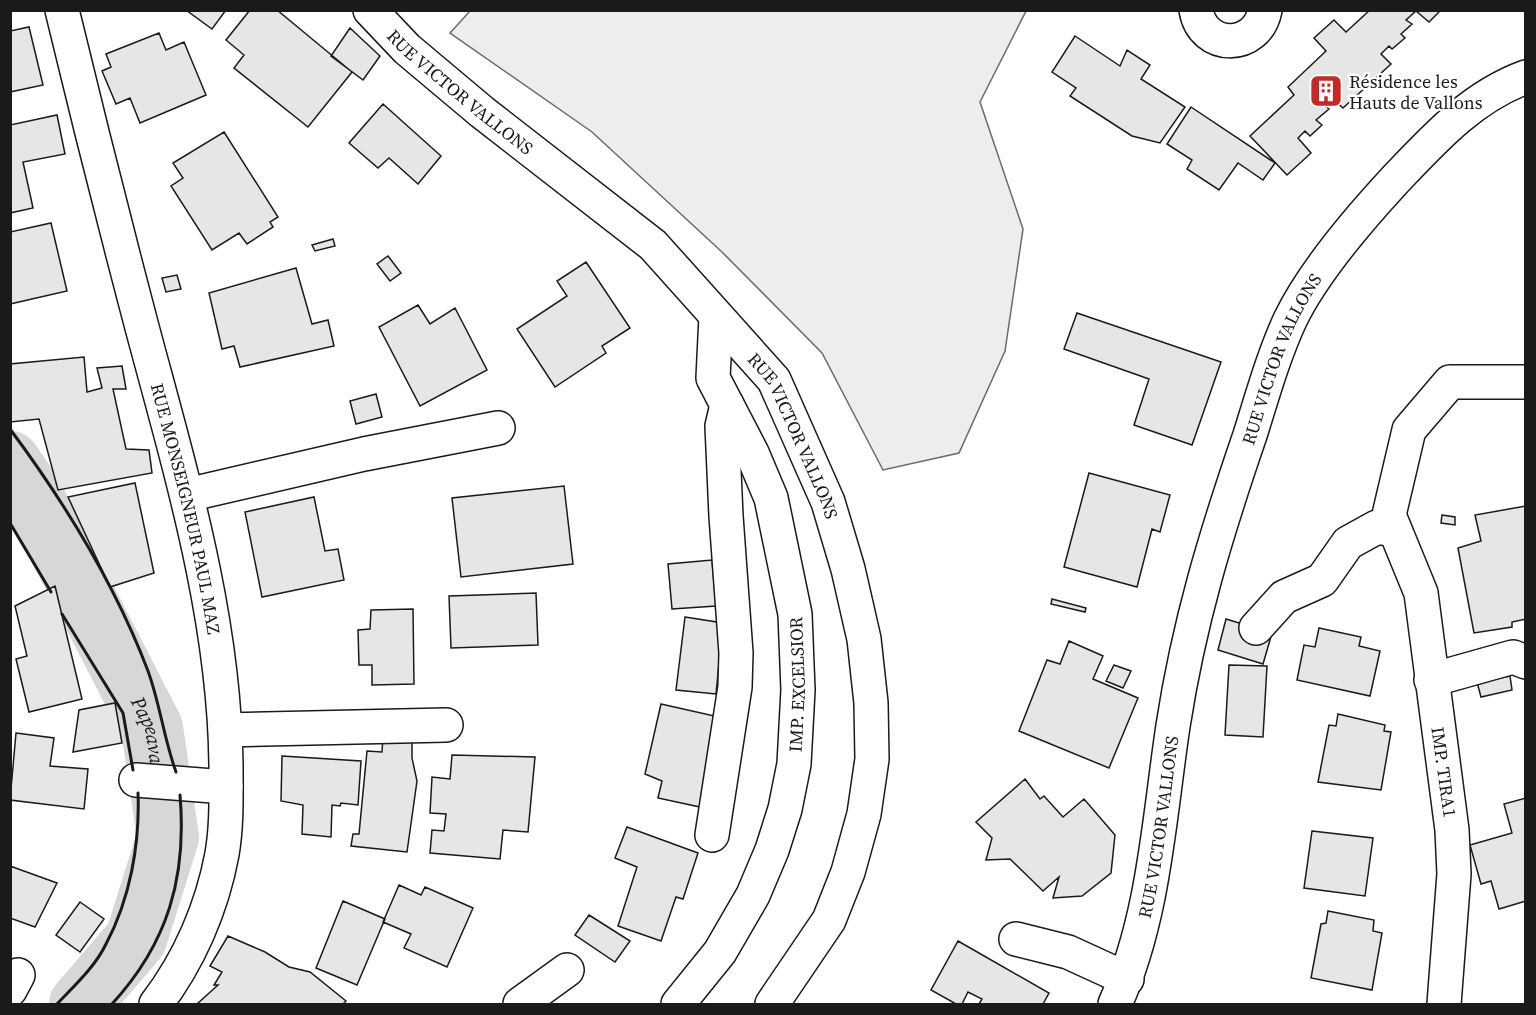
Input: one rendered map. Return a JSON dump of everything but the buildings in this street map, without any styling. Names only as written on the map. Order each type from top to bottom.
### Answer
[{"type":"street","name":"RUE MONSEIGNEUR PAUL MAZ","points":[[62,10],[106,192],[187,495],[211,615],[226,730],[226,817],[222,854],[208,908],[170,986],[156,1005]]},
{"type":"street","name":"RUE VICTOR VALLONS","points":[[370,10],[407,49],[482,112],[653,245],[774,380],[828,502],[848,569],[864,639],[871,703],[872,759],[864,814],[848,872],[829,920],[772,1005]]},
{"type":"street","points":[[1196,10],[1204,30],[1213,37],[1227,42],[1242,40],[1252,35],[1263,19],[1265,10]]},
{"type":"street","name":"RUE VICTOR VALLONS","points":[[1121,992],[1139,937],[1153,865],[1186,647],[1224,509],[1291,319],[1359,218],[1409,165],[1465,110],[1526,77]]},
{"type":"street","name":"IMP. EXCELSIOR","points":[[678,1005],[720,952],[753,895],[772,850],[785,809],[794,764],[798,690],[795,614],[771,498],[752,453],[712,378],[716,316]]},
{"type":"street","points":[[1396,538],[1389,515],[1408,430],[1450,382],[1526,382]]},
{"type":"street","points":[[712,835],[735,687],[736,653],[722,426],[727,405]]},
{"type":"street","points":[[187,495],[364,454],[498,428]]},
{"type":"street","points":[[1256,628],[1284,597],[1322,580],[1348,543],[1377,527],[1396,538]]},
{"type":"street","name":"IMP. TIRA1","points":[[1396,538],[1421,593],[1452,830],[1454,874],[1444,1005]]},
{"type":"street","points":[[1431,680],[1513,657],[1526,662]]},
{"type":"street","points":[[226,730],[446,725]]},
{"type":"street","points":[[136,780],[226,787]]},
{"type":"street","points":[[1016,939],[1068,952],[1121,992]]},
{"type":"street","points":[[520,1005],[567,970]]},
{"type":"shaded area","points":[[470,11],[1026,11],[980,102],[1023,229],[1005,351],[959,453],[883,470],[822,353],[722,252],[592,132],[450,33]]},
{"type":"waterway","name":"Papeava","points":[[10,462],[32,495],[152,728],[168,837],[136,939],[80,1004]]},
{"type":"wall","points":[[10,429],[69,515],[120,607],[148,671],[176,772]]},
{"type":"wall","points":[[10,523],[51,592]]},
{"type":"wall","points":[[62,614],[123,713],[133,770]]},
{"type":"wall","points":[[57,1004],[96,961],[121,909],[135,851],[138,793]]},
{"type":"wall","points":[[112,1004],[147,957],[170,907],[180,854],[180,795]]},
{"type":"place","name":"Résidence les Hauts de Vallons","points":[[1326,91]]}]
